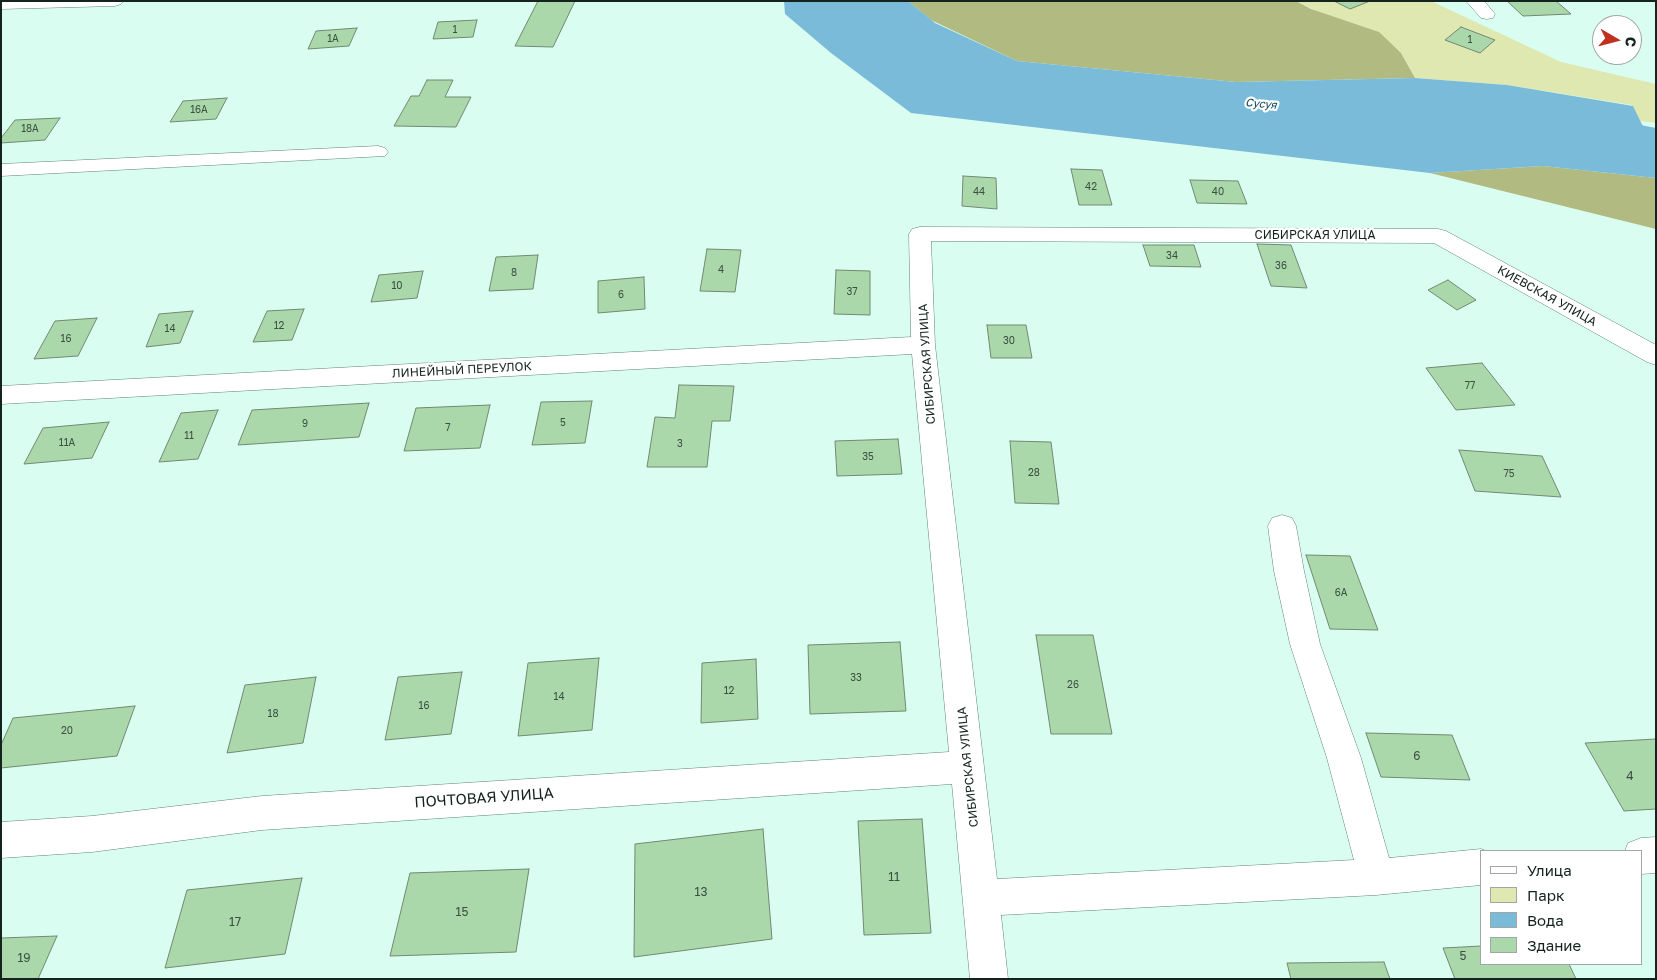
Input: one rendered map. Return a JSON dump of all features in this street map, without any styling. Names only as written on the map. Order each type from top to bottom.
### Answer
[{"type":"street","points":[[1,4],[115,1]]},
{"type":"street","points":[[1474,1],[1487,14]]},
{"type":"street","points":[[1,170],[378,152]]},
{"type":"street","name":"СИБИРСКАЯ УЛИЦА","points":[[989,979],[923,345],[920,234],[1438,236]]},
{"type":"street","name":"КИЕВСКАЯ УЛИЦА","points":[[1438,236],[1656,356]]},
{"type":"street","name":"ЛИНЕЙНЫЙ ПЕРЕУЛОК","points":[[1,395],[923,345]]},
{"type":"street","points":[[1282,526],[1288,571],[1305,644],[1344,758],[1376,877]]},
{"type":"street","name":"ПОЧТОВАЯ УЛИЦА","points":[[1,840],[92,834],[262,813],[968,767]]},
{"type":"street","points":[[1642,856],[1656,855]]},
{"type":"street","points":[[981,898],[1376,877],[1480,867]]},
{"type":"green space","points":[[908,1],[1296,1],[1311,9],[1379,32],[1401,53],[1415,78],[1236,82],[1017,61],[931,20]]},
{"type":"green space","points":[[1296,1],[1431,1],[1561,62],[1656,84],[1656,123],[1640,121],[1632,105],[1507,85],[1415,78],[1401,53]]},
{"type":"green space","points":[[1543,166],[1656,178],[1656,229],[1430,173]]},
{"type":"water","points":[[784,1],[908,1],[935,23],[1017,61],[1236,82],[1415,78],[1507,85],[1633,106],[1656,153],[1656,178],[1543,166],[1430,173],[911,113],[831,53],[785,14]]},
{"type":"building","points":[[538,1],[575,1],[553,47],[515,46]]},
{"type":"building","points":[[1334,1],[1370,1],[1350,9]]},
{"type":"building","points":[[1507,1],[1556,1],[1571,14],[1523,16]]},
{"type":"building","points":[[477,20],[473,37],[433,39],[438,22]]},
{"type":"building","points":[[1461,27],[1495,40],[1480,53],[1445,40]]},
{"type":"building","points":[[357,28],[349,46],[308,49],[316,31]]},
{"type":"building","points":[[427,80],[453,80],[445,97],[471,97],[456,127],[394,126],[411,96],[419,96]]},
{"type":"building","points":[[227,98],[216,119],[170,122],[183,101]]},
{"type":"building","points":[[60,118],[45,140],[1,143],[1,138],[15,120]]},
{"type":"building","points":[[1071,169],[1102,170],[1112,205],[1079,205]]},
{"type":"building","points":[[963,176],[996,178],[997,209],[962,206]]},
{"type":"building","points":[[1190,180],[1238,181],[1247,204],[1197,203]]},
{"type":"building","points":[[1257,244],[1291,245],[1307,288],[1271,286]]},
{"type":"building","points":[[1143,245],[1194,245],[1201,267],[1150,266]]},
{"type":"building","points":[[707,249],[741,250],[735,292],[700,291]]},
{"type":"building","points":[[538,255],[533,289],[489,291],[496,257]]},
{"type":"building","points":[[836,270],[870,271],[870,315],[834,314]]},
{"type":"building","points":[[423,271],[417,298],[371,302],[379,275]]},
{"type":"building","points":[[644,277],[645,309],[598,313],[598,281]]},
{"type":"building","points":[[1448,280],[1476,300],[1457,310],[1428,290]]},
{"type":"building","points":[[304,309],[292,340],[253,342],[267,311]]},
{"type":"building","points":[[193,311],[180,343],[146,347],[159,314]]},
{"type":"building","points":[[97,318],[78,356],[34,359],[55,321]]},
{"type":"building","points":[[987,325],[1026,325],[1032,358],[991,358]]},
{"type":"building","points":[[1482,363],[1515,405],[1456,410],[1426,368]]},
{"type":"building","points":[[679,385],[734,386],[730,421],[712,421],[707,467],[647,467],[655,417],[675,418]]},
{"type":"building","points":[[592,401],[585,443],[532,445],[541,402]]},
{"type":"building","points":[[369,403],[359,437],[238,445],[252,410]]},
{"type":"building","points":[[490,405],[480,448],[404,451],[416,408]]},
{"type":"building","points":[[218,410],[198,459],[159,462],[181,413]]},
{"type":"building","points":[[109,422],[92,458],[24,464],[43,428]]},
{"type":"building","points":[[898,439],[902,474],[837,476],[835,441]]},
{"type":"building","points":[[1010,441],[1051,442],[1059,504],[1015,503]]},
{"type":"building","points":[[1459,450],[1542,456],[1561,497],[1475,491]]},
{"type":"building","points":[[1306,555],[1350,556],[1378,630],[1330,629]]},
{"type":"building","points":[[1036,635],[1093,635],[1112,734],[1051,734]]},
{"type":"building","points":[[900,642],[906,711],[810,714],[808,645]]},
{"type":"building","points":[[599,658],[592,730],[518,736],[528,663]]},
{"type":"building","points":[[756,659],[758,719],[701,723],[702,663]]},
{"type":"building","points":[[462,672],[451,734],[385,740],[398,677]]},
{"type":"building","points":[[316,677],[303,743],[227,753],[245,685]]},
{"type":"building","points":[[135,706],[117,756],[1,768],[1,745],[13,718]]},
{"type":"building","points":[[1366,733],[1452,735],[1470,780],[1381,777]]},
{"type":"building","points":[[1656,739],[1656,809],[1624,811],[1585,743]]},
{"type":"building","points":[[922,819],[931,933],[864,935],[858,821]]},
{"type":"building","points":[[763,829],[772,939],[634,957],[635,844]]},
{"type":"building","points":[[529,869],[516,952],[390,956],[410,873]]},
{"type":"building","points":[[302,878],[285,954],[165,968],[187,890]]},
{"type":"building","points":[[57,936],[38,979],[1,979],[1,938]]},
{"type":"building","points":[[1480,946],[1480,965],[1569,965],[1576,979],[1455,979],[1443,948]]},
{"type":"building","points":[[1384,962],[1390,979],[1291,979],[1287,963]]},
{"type":"waterway","name":"Сусуя","points":[[1546,123],[1656,144]]}]
